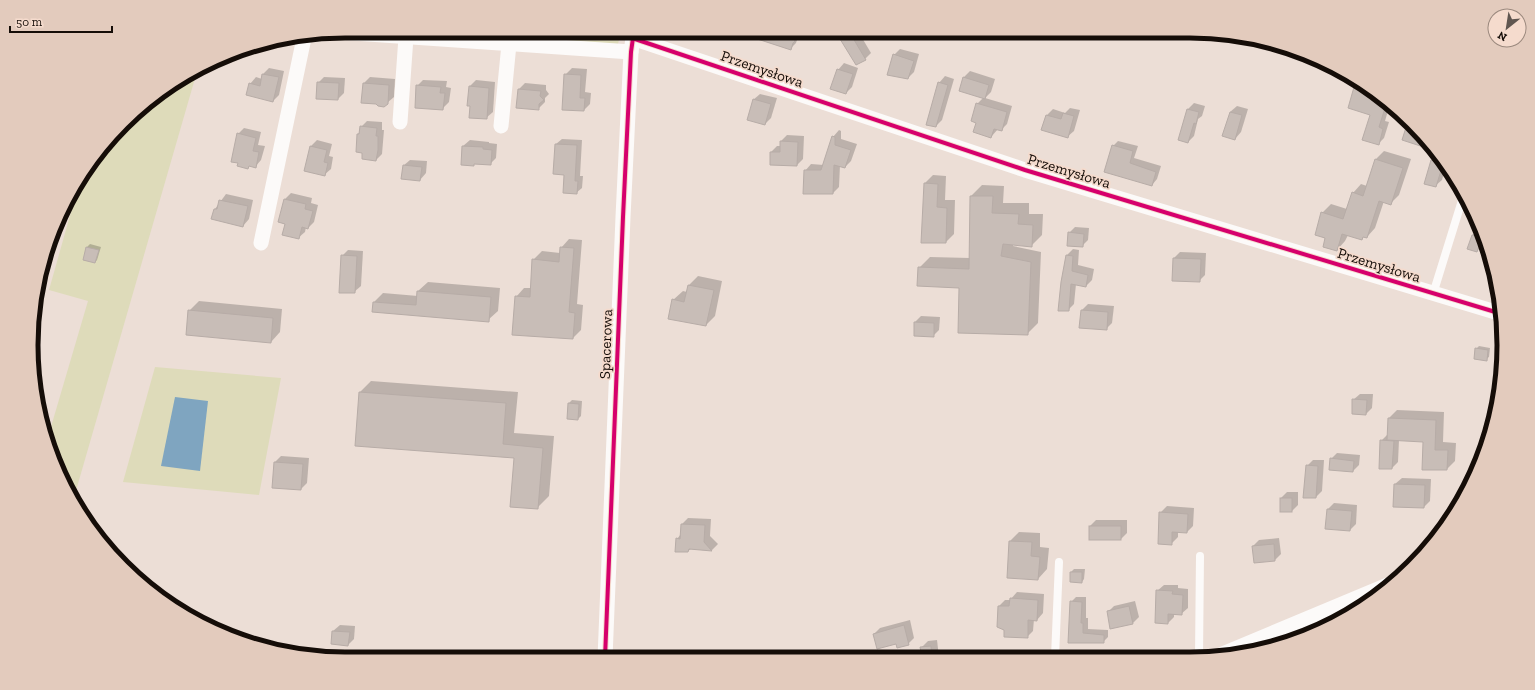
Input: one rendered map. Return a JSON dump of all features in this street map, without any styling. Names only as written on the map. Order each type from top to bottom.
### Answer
[{"type":"street","points":[[400,122],[406,38]]},
{"type":"street","name":"Przemysłowa","points":[[421,38],[508,44],[633,40],[1025,170],[1495,312]]},
{"type":"street","name":"Spacerowa","points":[[605,652],[623,217],[633,40]]},
{"type":"street","points":[[261,243],[303,41]]},
{"type":"street","points":[[501,126],[508,44]]},
{"type":"street","points":[[1247,646],[1357,603]]},
{"type":"lane","points":[[1433,294],[1461,202]]},
{"type":"lane","points":[[1199,652],[1200,556]]},
{"type":"lane","points":[[1055,652],[1059,562]]},
{"type":"shaded area","points":[[534,38],[619,38],[618,44]]},
{"type":"shaded area","points":[[195,77],[76,492],[61,462],[50,430],[88,301],[49,290],[74,201],[90,174],[114,143],[143,114],[158,101]]},
{"type":"shaded area","points":[[155,367],[281,378],[259,495],[123,482]]},
{"type":"water","points":[[175,397],[208,401],[200,471],[161,466]]},
{"type":"building","points":[[754,38],[794,38],[795,41],[791,50]]},
{"type":"building","points":[[853,38],[866,60],[856,65],[840,39]]},
{"type":"building","points":[[893,54],[914,61],[908,79],[887,75]]},
{"type":"building","points":[[837,69],[853,74],[846,94],[830,89]]},
{"type":"building","points":[[262,74],[279,77],[273,102],[246,95],[249,83],[260,86]]},
{"type":"building","points":[[564,74],[581,75],[580,98],[585,98],[584,111],[562,110]]},
{"type":"building","points":[[963,77],[989,85],[985,99],[959,91]]},
{"type":"building","points":[[317,82],[339,83],[338,100],[316,99]]},
{"type":"building","points":[[938,82],[948,85],[936,127],[926,125]]},
{"type":"building","points":[[363,83],[389,85],[388,104],[384,107],[376,104],[361,103]]},
{"type":"building","points":[[416,85],[441,87],[440,93],[445,93],[443,110],[415,108]]},
{"type":"building","points":[[469,86],[489,88],[487,119],[469,118],[470,106],[467,106]]},
{"type":"building","points":[[1354,87],[1361,90],[1385,108],[1379,127],[1383,129],[1379,145],[1362,140],[1370,115],[1348,108]]},
{"type":"building","points":[[518,89],[541,91],[540,96],[544,100],[539,104],[539,110],[516,108]]},
{"type":"building","points":[[753,99],[771,104],[765,125],[747,120]]},
{"type":"building","points":[[976,103],[1007,112],[1002,131],[994,129],[991,138],[973,132],[976,123],[971,121]]},
{"type":"building","points":[[1187,109],[1199,112],[1188,143],[1178,140]]},
{"type":"building","points":[[1230,112],[1242,115],[1235,140],[1222,136]]},
{"type":"building","points":[[1063,113],[1074,116],[1068,138],[1041,130],[1046,115],[1061,119]]},
{"type":"building","points":[[360,126],[377,128],[376,136],[378,136],[378,150],[376,161],[362,159],[362,153],[356,152],[357,134],[359,134]]},
{"type":"building","points":[[1406,127],[1425,147],[1402,140]]},
{"type":"building","points":[[237,133],[256,138],[253,151],[259,152],[256,168],[249,166],[248,169],[237,166],[238,163],[231,162]]},
{"type":"building","points":[[832,136],[835,137],[835,145],[851,150],[845,168],[834,165],[833,194],[803,194],[804,170],[821,170]]},
{"type":"building","points":[[780,141],[798,142],[797,166],[770,165],[770,152],[780,152]]},
{"type":"building","points":[[555,144],[577,145],[575,181],[578,181],[577,194],[563,193],[564,175],[553,174]]},
{"type":"building","points":[[1112,145],[1133,151],[1130,163],[1156,172],[1152,186],[1104,172]]},
{"type":"building","points":[[310,146],[327,150],[324,162],[328,163],[325,176],[304,171]]},
{"type":"building","points":[[462,146],[483,147],[483,149],[492,150],[491,165],[461,165]]},
{"type":"building","points":[[1375,159],[1403,168],[1391,205],[1379,201],[1367,238],[1363,237],[1362,240],[1342,234],[1337,251],[1323,247],[1325,238],[1315,235],[1321,212],[1343,219],[1352,192],[1363,196]]},
{"type":"building","points":[[1431,160],[1437,162],[1442,169],[1436,187],[1424,184]]},
{"type":"building","points":[[403,165],[422,167],[420,181],[401,179]]},
{"type":"building","points":[[924,183],[938,184],[937,207],[947,208],[946,243],[921,243]]},
{"type":"building","points":[[970,196],[993,196],[992,213],[1019,214],[1018,224],[1033,225],[1032,247],[1003,244],[1001,256],[1031,262],[1028,335],[958,333],[959,288],[917,286],[918,267],[969,269]]},
{"type":"building","points":[[284,199],[306,204],[305,209],[313,211],[308,229],[302,227],[299,239],[282,235],[285,224],[278,222]]},
{"type":"building","points":[[219,200],[248,206],[243,227],[211,219],[214,209],[217,209]]},
{"type":"building","points":[[1068,232],[1084,234],[1083,247],[1067,246]]},
{"type":"building","points":[[1472,235],[1477,237],[1480,244],[1477,252],[1467,249]]},
{"type":"building","points":[[86,247],[99,250],[95,263],[83,260]]},
{"type":"building","points":[[560,247],[574,248],[569,312],[575,313],[573,339],[512,335],[515,296],[530,297],[532,259],[559,262]]},
{"type":"building","points":[[341,255],[357,256],[355,293],[339,293]]},
{"type":"building","points":[[1066,255],[1073,256],[1072,271],[1088,275],[1086,287],[1071,284],[1069,311],[1058,311],[1061,282]]},
{"type":"building","points":[[1173,258],[1201,259],[1200,282],[1172,281]]},
{"type":"building","points":[[688,285],[714,290],[706,326],[668,319],[672,299],[684,302]]},
{"type":"building","points":[[417,291],[491,297],[489,322],[372,312],[373,302],[416,305]]},
{"type":"building","points":[[188,310],[273,318],[271,343],[186,335]]},
{"type":"building","points":[[1081,310],[1108,312],[1107,330],[1079,328]]},
{"type":"building","points":[[914,322],[934,323],[934,337],[914,336]]},
{"type":"building","points":[[1475,348],[1488,350],[1487,361],[1474,359]]},
{"type":"building","points":[[359,392],[506,403],[503,444],[543,448],[538,509],[510,507],[514,458],[355,446]]},
{"type":"building","points":[[1352,399],[1367,400],[1366,415],[1352,414]]},
{"type":"building","points":[[568,403],[579,404],[578,420],[567,419]]},
{"type":"building","points":[[1388,418],[1436,420],[1435,450],[1448,450],[1447,470],[1422,470],[1423,442],[1387,440]]},
{"type":"building","points":[[1380,440],[1394,441],[1392,469],[1379,469]]},
{"type":"building","points":[[1330,458],[1354,461],[1353,472],[1329,470]]},
{"type":"building","points":[[274,462],[303,464],[301,490],[272,488]]},
{"type":"building","points":[[1306,465],[1318,466],[1316,498],[1303,498]]},
{"type":"building","points":[[1394,484],[1425,485],[1424,508],[1393,507]]},
{"type":"building","points":[[1280,498],[1292,498],[1292,512],[1280,512]]},
{"type":"building","points":[[1327,509],[1352,511],[1350,531],[1325,529]]},
{"type":"building","points":[[1159,512],[1188,514],[1187,533],[1172,532],[1172,545],[1158,544]]},
{"type":"building","points":[[681,524],[705,525],[704,542],[712,551],[689,549],[688,552],[675,552],[676,538],[680,539]]},
{"type":"building","points":[[1089,526],[1121,526],[1121,540],[1089,540]]},
{"type":"building","points":[[1009,541],[1032,542],[1031,556],[1040,557],[1038,580],[1007,578]]},
{"type":"building","points":[[1274,544],[1275,561],[1254,563],[1252,546]]},
{"type":"building","points":[[1070,572],[1082,572],[1082,583],[1070,582]]},
{"type":"building","points":[[1156,590],[1173,591],[1172,594],[1183,595],[1182,615],[1168,614],[1168,624],[1155,623]]},
{"type":"building","points":[[1010,598],[1038,600],[1037,621],[1028,620],[1028,638],[1004,637],[1004,630],[997,627],[998,606],[1009,606]]},
{"type":"building","points":[[1070,601],[1082,602],[1081,623],[1083,623],[1083,633],[1104,635],[1104,643],[1068,643]]},
{"type":"building","points":[[1129,606],[1133,624],[1110,629],[1107,611]]},
{"type":"building","points":[[904,625],[909,645],[897,648],[896,644],[877,649],[873,634]]},
{"type":"building","points":[[332,631],[350,632],[348,646],[331,644]]},
{"type":"building","points":[[931,646],[932,652],[921,652],[920,647]]},
{"type":"cycle path","points":[[632,38],[1025,170],[1495,312]]},
{"type":"cycle path","points":[[605,652],[623,217],[631,52],[633,38]]}]
